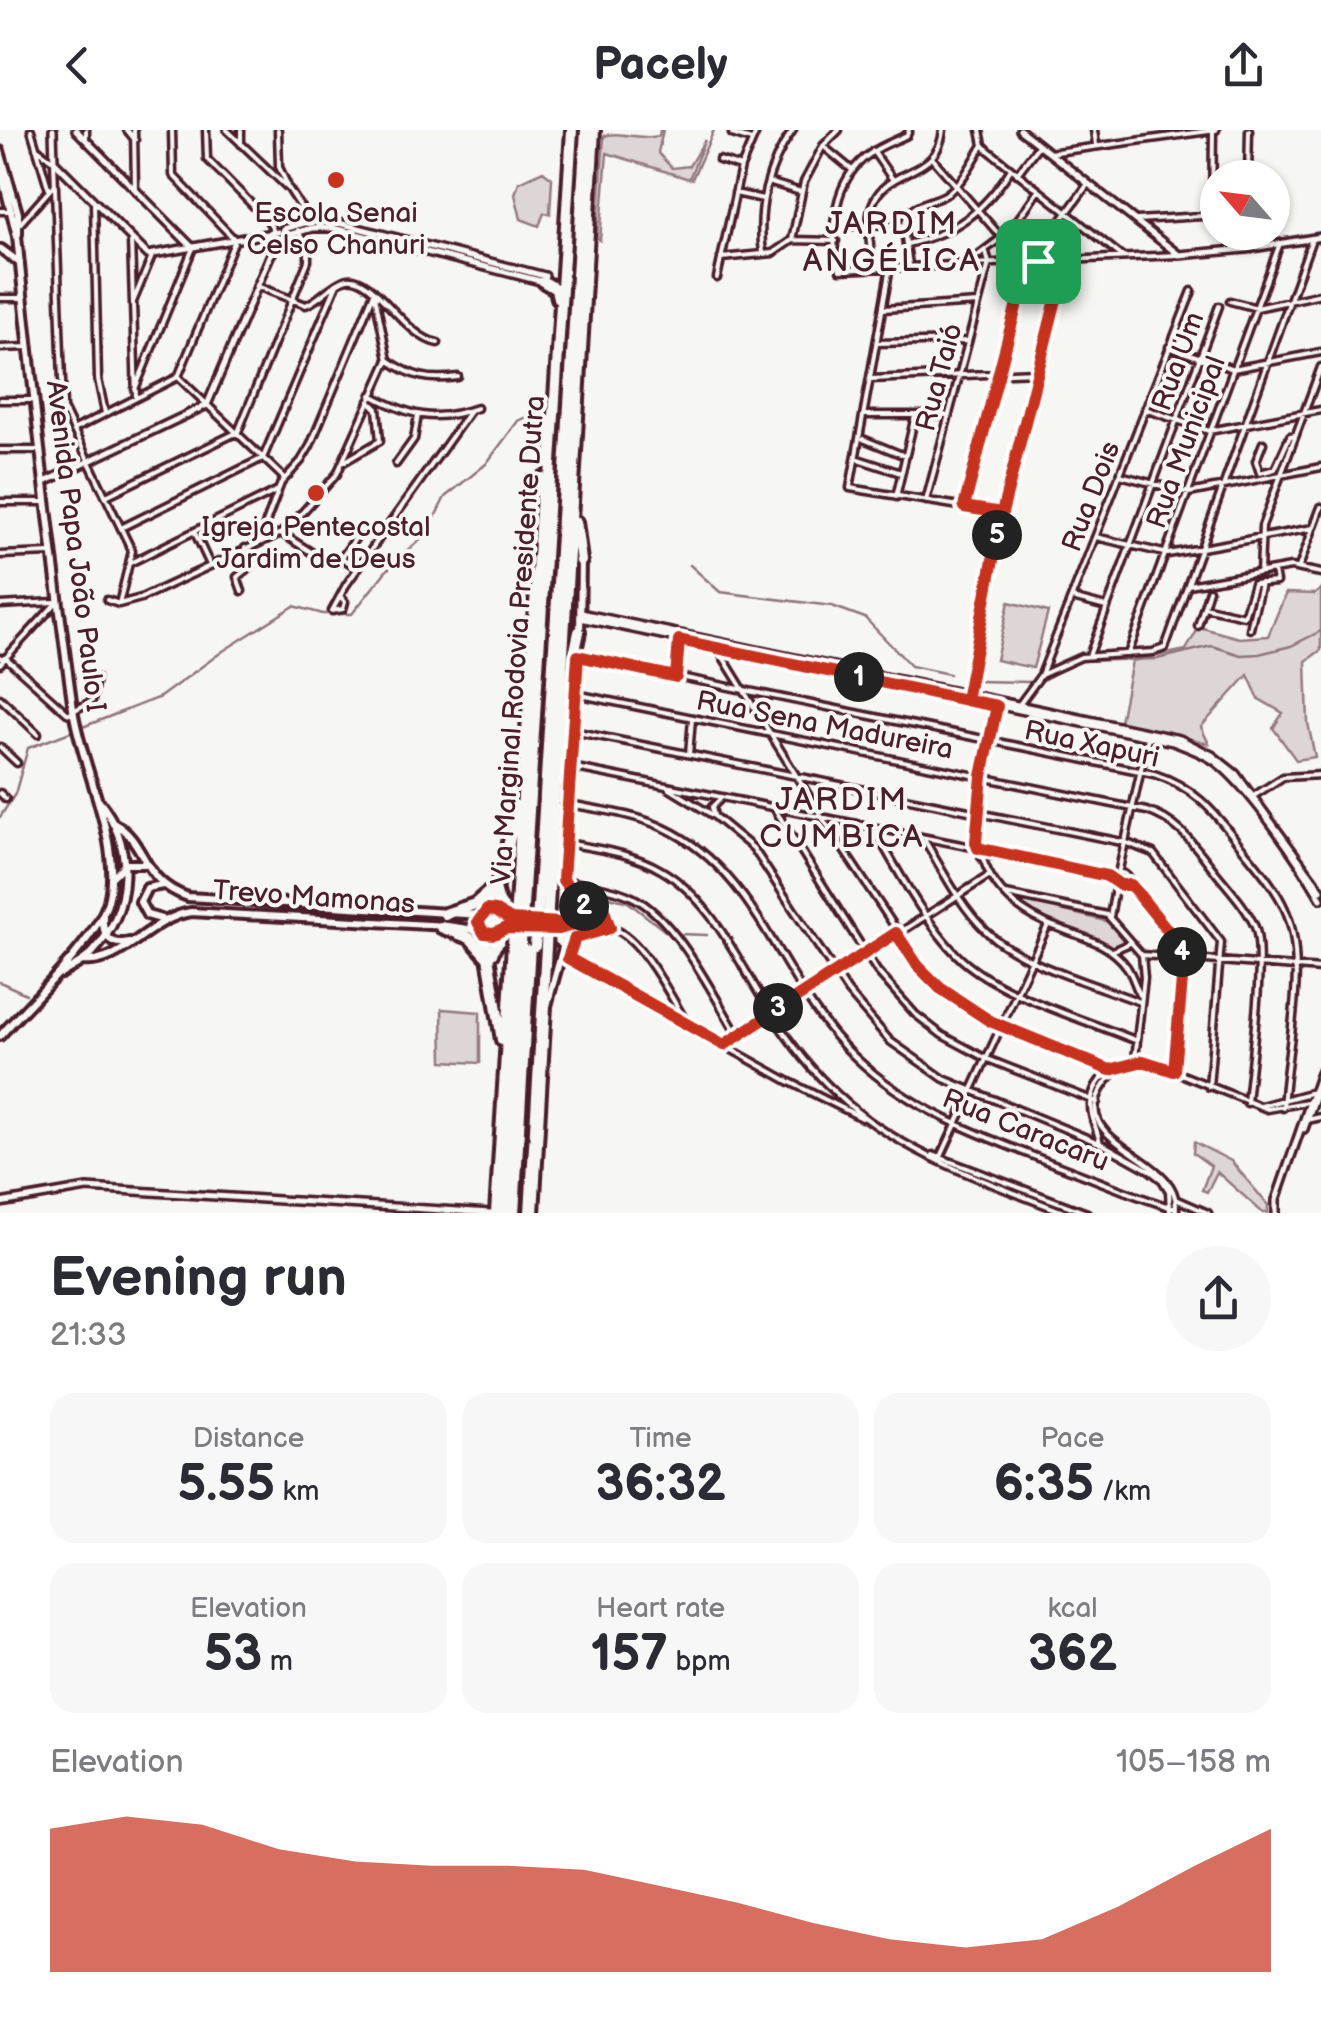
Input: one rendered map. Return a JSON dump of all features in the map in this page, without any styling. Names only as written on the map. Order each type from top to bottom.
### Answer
[{"type":"highway","name":"Via Marginal Rodovia Presidente Dutra","points":[[531,907],[558,336],[572,130]]},
{"type":"highway","points":[[516,1213],[531,907],[583,130]]},
{"type":"highway","points":[[550,849],[597,130]]},
{"type":"highway","points":[[558,336],[558,294],[544,279],[560,265],[566,226]]},
{"type":"highway","points":[[504,1213],[529,945],[526,746],[546,436],[554,420]]},
{"type":"highway","points":[[572,495],[581,561]]},
{"type":"highway","points":[[531,907],[550,849],[580,632]]},
{"type":"highway","points":[[482,914],[508,857],[526,746]]},
{"type":"highway","points":[[496,885],[496,899],[508,913],[557,918],[562,911],[563,880]]},
{"type":"highway","points":[[445,914],[474,904],[496,885]]},
{"type":"highway","points":[[441,926],[470,938],[492,964]]},
{"type":"highway","points":[[483,932],[492,964],[506,1070]]},
{"type":"highway","points":[[492,964],[493,946],[507,934],[550,933],[560,937],[564,944]]},
{"type":"highway","points":[[494,1213],[506,1070],[529,945]]},
{"type":"highway","points":[[529,945],[533,1213]]},
{"type":"main road","name":"Avenida Papa João Paulo I","points":[[0,150],[15,198],[18,236]]},
{"type":"main road","name":"Avenida Papa João Paulo I","points":[[0,168],[18,236],[46,502],[74,713],[98,800],[112,877],[103,915],[52,981],[0,1036]]},
{"type":"main road","points":[[1,250],[19,249]]},
{"type":"main road","points":[[1,250],[20,263]]},
{"type":"main road","points":[[581,561],[580,632],[563,880],[576,897],[599,903],[604,910],[605,928]]},
{"type":"main road","name":"Avenida Papa João Paulo I","points":[[52,981],[83,961],[106,936],[122,898],[124,864],[115,824],[98,800]]},
{"type":"main road","name":"Trevo Mamonas","points":[[115,824],[133,840],[144,864],[164,885],[198,899],[482,914]]},
{"type":"main road","points":[[112,877],[124,864],[144,864]]},
{"type":"main road","points":[[164,885],[147,888],[140,902],[147,915],[165,919]]},
{"type":"main road","points":[[590,902],[561,923],[511,920],[494,910],[482,914],[478,922],[483,932],[492,935],[506,928],[564,929],[603,919],[604,910]]},
{"type":"main road","points":[[582,909],[589,923]]},
{"type":"main road","name":"Trevo Mamonas","points":[[83,961],[106,958],[165,919],[197,912],[441,926],[483,932]]},
{"type":"main road","points":[[103,915],[106,936],[115,943],[132,942]]},
{"type":"main road","points":[[500,930],[502,915]]},
{"type":"main road","points":[[533,1213],[549,1000],[564,944],[589,923]]},
{"type":"street","points":[[31,130],[50,192],[62,400],[132,552],[119,604]]},
{"type":"street","points":[[19,225],[55,184],[53,130]]},
{"type":"street","points":[[127,130],[134,140]]},
{"type":"street","points":[[134,130],[135,189]]},
{"type":"street","points":[[172,130],[173,175],[235,240]]},
{"type":"street","points":[[206,130],[207,159],[280,233]]},
{"type":"street","points":[[227,130],[290,188]]},
{"type":"street","points":[[241,130],[241,144]]},
{"type":"street","points":[[278,130],[279,167],[311,224]]},
{"type":"street","points":[[717,278],[741,167],[756,130]]},
{"type":"street","points":[[763,254],[763,199],[780,152],[793,130]]},
{"type":"street","points":[[792,240],[801,192],[823,146],[839,130]]},
{"type":"street","points":[[909,130],[873,151],[852,170],[839,195],[835,226],[840,270],[1235,250]]},
{"type":"street","points":[[872,268],[870,226],[874,202],[893,180],[933,159],[942,143],[943,130]]},
{"type":"street","points":[[909,266],[905,225],[915,208],[956,185],[982,145],[980,130]]},
{"type":"street","points":[[1020,130],[1180,255]]},
{"type":"street","points":[[1094,130],[1096,146]]},
{"type":"street","points":[[1050,153],[1214,130],[1214,160]]},
{"type":"street","points":[[1248,130],[1248,160]]},
{"type":"street","points":[[80,131],[193,248]]},
{"type":"street","points":[[732,134],[751,140]]},
{"type":"street","points":[[982,145],[1123,258]]},
{"type":"street","points":[[1016,174],[1039,145]]},
{"type":"street","points":[[823,146],[852,170]]},
{"type":"street","points":[[36,148],[54,161],[130,240],[152,256],[336,222],[544,279]]},
{"type":"street","points":[[873,151],[893,180]]},
{"type":"street","points":[[933,159],[1002,238]]},
{"type":"street","points":[[719,160],[741,167]]},
{"type":"street","points":[[272,174],[279,167]]},
{"type":"street","points":[[907,244],[944,234],[979,211],[1011,169]]},
{"type":"street","points":[[768,182],[801,192]]},
{"type":"street","points":[[1038,261],[1044,244],[1088,184]]},
{"type":"street","points":[[965,264],[1002,238],[1038,191]]},
{"type":"street","points":[[735,194],[763,199]]},
{"type":"street","points":[[94,203],[98,378],[105,412]]},
{"type":"street","points":[[0,212],[12,211]]},
{"type":"street","points":[[1135,220],[1200,216]]},
{"type":"street","points":[[835,226],[905,225]]},
{"type":"street","points":[[106,496],[238,432],[309,257],[296,229]]},
{"type":"street","points":[[45,482],[207,405],[280,233]]},
{"type":"street","points":[[1290,242],[1321,238]]},
{"type":"street","points":[[1041,676],[1074,659],[1165,648],[1312,239]]},
{"type":"street","points":[[130,240],[136,398]]},
{"type":"street","points":[[73,430],[178,378],[235,240]]},
{"type":"street","points":[[721,258],[778,251],[792,240],[836,241]]},
{"type":"street","points":[[1107,258],[1108,243]]},
{"type":"street","points":[[1164,256],[1166,244]]},
{"type":"street","points":[[135,389],[193,248]]},
{"type":"street","name":"Rua Municipal","points":[[1128,654],[1277,250]]},
{"type":"street","points":[[986,252],[988,263]]},
{"type":"street","points":[[131,307],[152,256]]},
{"type":"street","points":[[967,697],[1002,513],[1066,260]]},
{"type":"street","points":[[964,507],[1028,261]]},
{"type":"street","name":"Rua Taió","points":[[926,501],[988,263]]},
{"type":"street","points":[[890,267],[850,488],[1002,513]]},
{"type":"street","points":[[257,286],[293,302],[312,303],[337,284],[356,279],[420,338],[438,342]]},
{"type":"street","points":[[121,528],[263,458],[337,284]]},
{"type":"street","name":"Rua Dois","points":[[1017,707],[1041,676],[1192,291]]},
{"type":"street","points":[[259,541],[284,478],[305,455],[374,294]]},
{"type":"street","points":[[106,600],[119,604],[141,598],[280,533],[331,482],[388,360],[374,294]]},
{"type":"street","points":[[1230,301],[1256,308],[1321,294]]},
{"type":"street","points":[[0,298],[24,298]]},
{"type":"street","points":[[883,309],[978,303]]},
{"type":"street","points":[[368,309],[388,306]]},
{"type":"street","name":"Rua Um","points":[[1089,656],[1219,306]]},
{"type":"street","points":[[877,343],[968,340]]},
{"type":"street","points":[[0,348],[29,347]]},
{"type":"street","points":[[1169,347],[1234,369],[1321,352]]},
{"type":"street","points":[[388,360],[423,378],[458,377]]},
{"type":"street","points":[[1260,572],[1261,536],[1321,366]]},
{"type":"street","points":[[133,372],[142,374]]},
{"type":"street","points":[[871,379],[1038,372]]},
{"type":"street","points":[[178,378],[284,478]]},
{"type":"street","points":[[370,398],[418,415],[478,408]]},
{"type":"street","points":[[342,463],[380,440],[377,409],[370,398]]},
{"type":"street","points":[[0,400],[37,400]]},
{"type":"street","points":[[377,409],[386,403]]},
{"type":"street","points":[[1145,409],[1212,431],[1321,410]]},
{"type":"street","points":[[340,596],[470,410]]},
{"type":"street","points":[[458,413],[463,420]]},
{"type":"street","points":[[396,464],[414,439],[418,415]]},
{"type":"street","points":[[864,415],[949,415]]},
{"type":"street","points":[[896,497],[915,416]]},
{"type":"street","points":[[1263,443],[1256,460],[1260,473],[1274,470],[1290,436],[1296,435]]},
{"type":"street","points":[[861,439],[905,456]]},
{"type":"street","points":[[0,450],[42,450]]},
{"type":"street","points":[[857,459],[901,473]]},
{"type":"street","points":[[1120,475],[1189,493],[1321,467]]},
{"type":"street","points":[[130,562],[278,490]]},
{"type":"street","points":[[266,496],[275,499]]},
{"type":"street","points":[[0,502],[46,502]]},
{"type":"street","points":[[1299,567],[1321,507]]},
{"type":"street","points":[[1096,536],[1165,554],[1313,528]]},
{"type":"street","points":[[280,533],[330,564],[342,558],[362,529]]},
{"type":"street","points":[[195,532],[210,565]]},
{"type":"street","points":[[242,591],[236,577],[252,565],[245,548]]},
{"type":"street","points":[[0,555],[53,553]]},
{"type":"street","points":[[342,558],[358,568]]},
{"type":"street","points":[[1186,586],[1299,567],[1321,572]]},
{"type":"street","points":[[1204,607],[1244,616],[1252,585],[1276,582],[1274,570]]},
{"type":"street","points":[[1250,629],[1261,583]]},
{"type":"street","points":[[1198,626],[1208,590]]},
{"type":"street","points":[[1072,598],[1107,607]]},
{"type":"street","points":[[0,605],[58,602]]},
{"type":"street","points":[[58,602],[2,660],[67,713],[92,702],[96,678]]},
{"type":"street","points":[[579,615],[679,640],[721,644]]},
{"type":"street","points":[[579,615],[1180,739],[1212,755],[1236,774],[1320,894]]},
{"type":"street","points":[[676,677],[679,640]]},
{"type":"street","points":[[721,644],[724,660],[742,690],[918,966],[971,1011],[1111,1072]]},
{"type":"street","name":"Rua Xapuri","points":[[578,656],[1141,772],[1190,790],[1218,816],[1284,907],[1294,937],[1296,966],[1283,1105]]},
{"type":"street","name":"Rua Sena Madureira","points":[[576,694],[1134,808],[1164,818],[1190,841],[1254,925],[1259,963],[1247,1103]]},
{"type":"street","points":[[0,698],[38,734]]},
{"type":"street","points":[[998,704],[976,813],[981,857],[1006,894],[1023,910],[1112,950],[1130,972],[1140,999]]},
{"type":"street","points":[[690,754],[692,718]]},
{"type":"street","points":[[574,731],[1148,850],[1218,937],[1222,960],[1209,1087]]},
{"type":"street","points":[[1110,917],[1148,734]]},
{"type":"street","points":[[782,752],[788,736]]},
{"type":"street","points":[[0,747],[17,763]]},
{"type":"street","points":[[571,768],[1121,878],[1174,938],[1184,957],[1174,1071]]},
{"type":"street","points":[[1252,797],[1290,774],[1321,775]]},
{"type":"street","points":[[670,789],[714,816],[765,862],[834,972],[860,1009],[890,1041],[924,1066],[970,1091],[1100,1144],[1158,1176],[1174,1198],[1208,1213]]},
{"type":"street","points":[[0,793],[6,798]]},
{"type":"street","points":[[714,816],[714,803],[721,799]]},
{"type":"street","name":"Rua Caracaru","points":[[569,804],[652,823],[700,849],[736,885],[837,1039],[866,1068],[913,1103],[954,1125],[1173,1211]]},
{"type":"street","points":[[805,815],[814,804]]},
{"type":"street","points":[[775,809],[889,987],[915,1014],[985,1058],[1094,1102]]},
{"type":"street","points":[[784,810],[784,821]]},
{"type":"street","points":[[835,835],[843,824]]},
{"type":"street","points":[[874,829],[928,916],[965,962],[1016,992],[1137,1042]]},
{"type":"street","points":[[883,844],[887,832]]},
{"type":"street","points":[[924,840],[990,935],[1031,959],[1140,999]]},
{"type":"street","points":[[931,852],[933,841]]},
{"type":"street","points":[[566,843],[635,858],[684,886],[705,909],[803,1059],[870,1122]]},
{"type":"street","points":[[981,857],[1000,854]]},
{"type":"street","points":[[724,1045],[991,875]]},
{"type":"street","points":[[563,880],[624,894],[650,908],[673,933],[738,1035]]},
{"type":"street","points":[[1006,894],[1110,917],[1142,955],[1144,978],[1134,1061]]},
{"type":"street","points":[[940,1158],[1048,924]]},
{"type":"street","points":[[687,1024],[639,948],[605,928],[575,938],[568,958],[822,1099],[931,1155],[1087,1213]]},
{"type":"street","points":[[1112,950],[1131,943]]},
{"type":"street","points":[[1142,955],[1321,969]]},
{"type":"street","points":[[662,1010],[673,1001]]},
{"type":"street","points":[[1100,1144],[1094,1102],[1102,1079],[1134,1061],[1152,1062],[1261,1106],[1283,1105],[1314,1096]]},
{"type":"street","points":[[1096,1065],[1102,1079]]},
{"type":"street","points":[[1276,1213],[1276,1200],[1307,1120],[1321,1070]]},
{"type":"street","points":[[1111,1072],[1094,1102],[1099,1119],[1106,1134],[1121,1148],[1165,1175],[1174,1198],[1173,1211]]},
{"type":"street","points":[[1300,1136],[1306,1111],[1321,1081]]},
{"type":"street","points":[[822,1099],[830,1092],[828,1086]]},
{"type":"street","points":[[1283,1105],[1314,1096]]},
{"type":"street","points":[[1307,1120],[1321,1117]]},
{"type":"street","points":[[940,1158],[1066,1213]]},
{"type":"street","points":[[0,1203],[87,1188],[494,1213]]},
{"type":"shaded area","points":[[660,130],[658,153],[672,168],[689,166],[705,140],[689,179],[607,153],[600,240],[597,238],[604,136],[652,137],[659,136]]},
{"type":"shaded area","points":[[543,171],[552,178],[550,214],[544,213],[539,226],[521,219],[515,194],[519,182]]},
{"type":"shaded area","points":[[1321,589],[1321,650],[1306,661],[1308,723],[1315,757],[1296,760],[1273,728],[1283,713],[1259,699],[1248,675],[1201,727],[1209,744],[1120,722],[1132,661],[1186,650],[1199,627],[1239,638],[1268,636],[1286,593],[1315,594]]},
{"type":"shaded area","points":[[1009,602],[1048,612],[1033,668],[996,660]]},
{"type":"shaded area","points":[[1021,900],[1109,922],[1127,942],[1114,949],[1035,915]]},
{"type":"shaded area","points":[[442,1009],[480,1012],[480,1063],[443,1061]]},
{"type":"shaded area","points":[[1194,1142],[1231,1161],[1268,1205],[1268,1213],[1263,1213],[1217,1172],[1207,1192],[1202,1190],[1211,1166],[1193,1153]]},
{"type":"waterway","points":[[692,179],[714,130]]},
{"type":"waterway","points":[[80,728],[160,697],[294,606],[323,614],[352,614],[386,571],[427,533],[445,497],[486,464],[518,421],[540,411]]},
{"type":"waterway","points":[[690,565],[720,592],[832,606],[865,618],[911,666],[949,674]]},
{"type":"waterway","points":[[1043,680],[1077,661],[1157,659],[1212,646],[1241,655],[1259,654],[1291,646],[1321,631]]},
{"type":"waterway","points":[[976,681],[1030,682]]},
{"type":"waterway","points":[[0,817],[15,794],[28,748],[73,731]]},
{"type":"waterway","points":[[580,889],[628,902],[665,931]]},
{"type":"waterway","points":[[679,934],[707,935]]},
{"type":"waterway","points":[[0,982],[26,994]]},
{"type":"place","name":"Escola Senai Celso Chanuri","points":[[336,180]]},
{"type":"place","name":"Igreja Pentecostal Jardim de Deus","points":[[316,493]]},
{"type":"district","name":"JARDIM ANGÉLICA","points":[[892,242]]},
{"type":"district","name":"JARDIM CUMBICA","points":[[842,818]]},
{"type":"route","points":[[1038,261],[1028,261],[964,507],[1002,513],[973,661],[966,700],[997,706],[976,813],[976,842],[978,848],[1107,876],[1120,885],[1131,885],[1174,938],[1184,957],[1174,1071],[1143,1061],[1110,1070],[990,1021],[940,988],[918,966],[896,933],[724,1045],[568,958],[575,938],[610,928],[604,910],[603,919],[594,924],[582,922],[564,929],[506,928],[494,934],[484,933],[478,922],[487,910],[511,920],[561,923],[590,902],[571,893],[563,880],[578,656],[676,677],[679,640],[966,700],[1002,513],[1066,260],[1038,261]]}]
